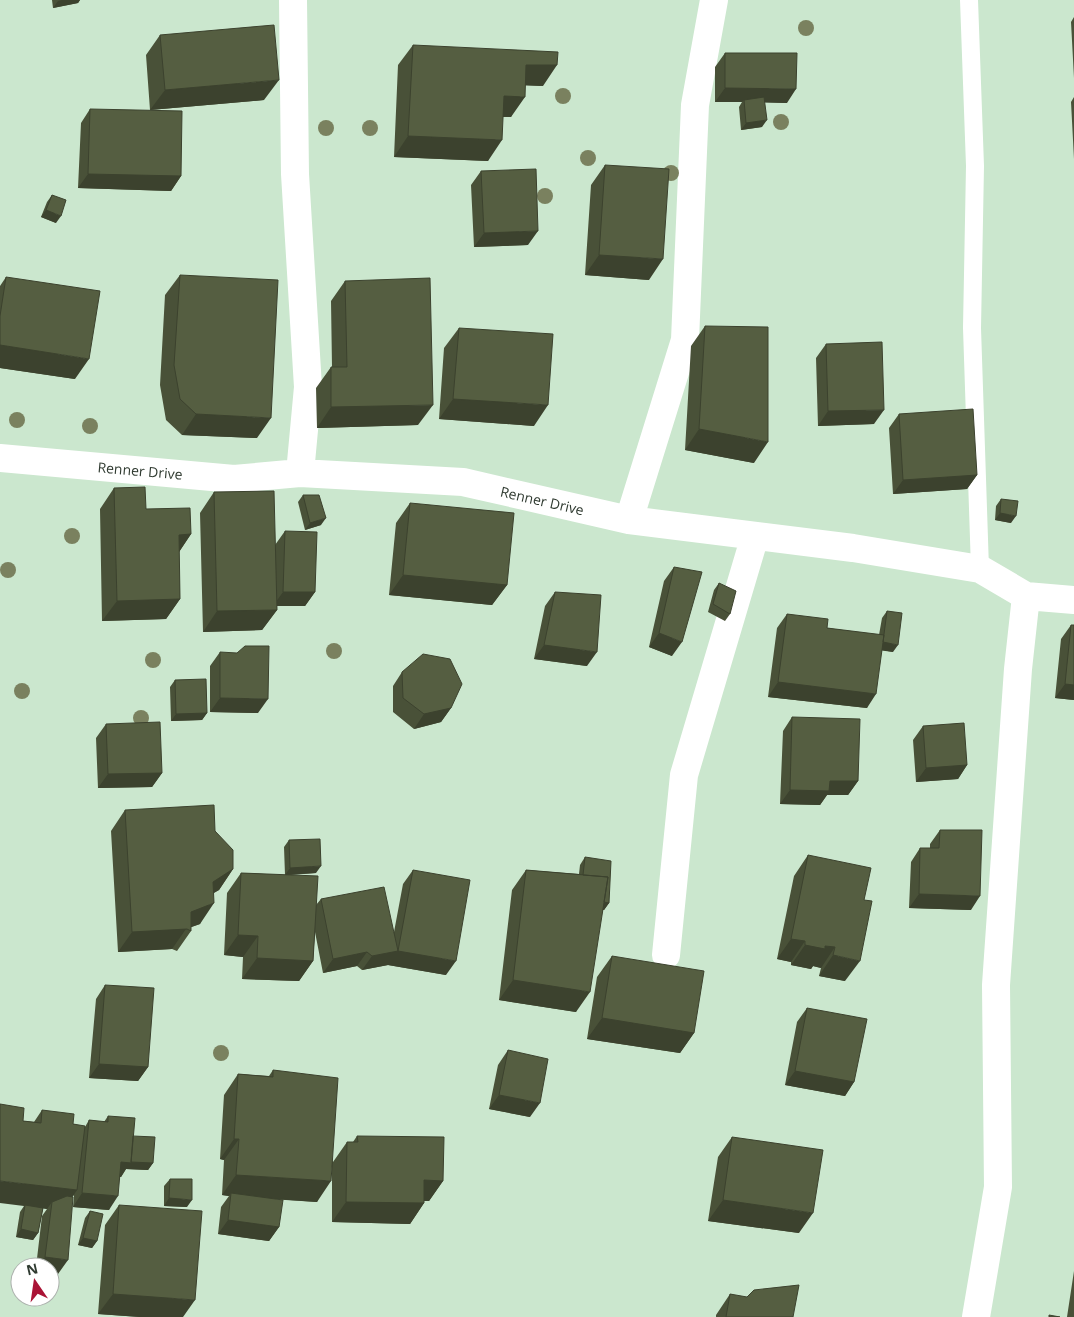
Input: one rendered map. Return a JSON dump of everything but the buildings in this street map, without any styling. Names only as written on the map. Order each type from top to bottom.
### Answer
[{"type":"street","points":[[293,0],[295,174],[308,387],[300,473]]},
{"type":"street","points":[[629,520],[685,340],[695,106],[714,0]]},
{"type":"street","name":"Renner Drive","points":[[0,458],[234,479],[300,473],[463,482],[629,520],[854,548],[980,569],[1026,596],[1074,600]]},
{"type":"street","points":[[666,955],[684,775],[754,536]]},
{"type":"street","points":[[976,1317],[998,1188],[996,984],[1018,669],[1026,596]]},
{"type":"lane","points":[[969,0],[975,166],[972,328],[980,569]]}]
